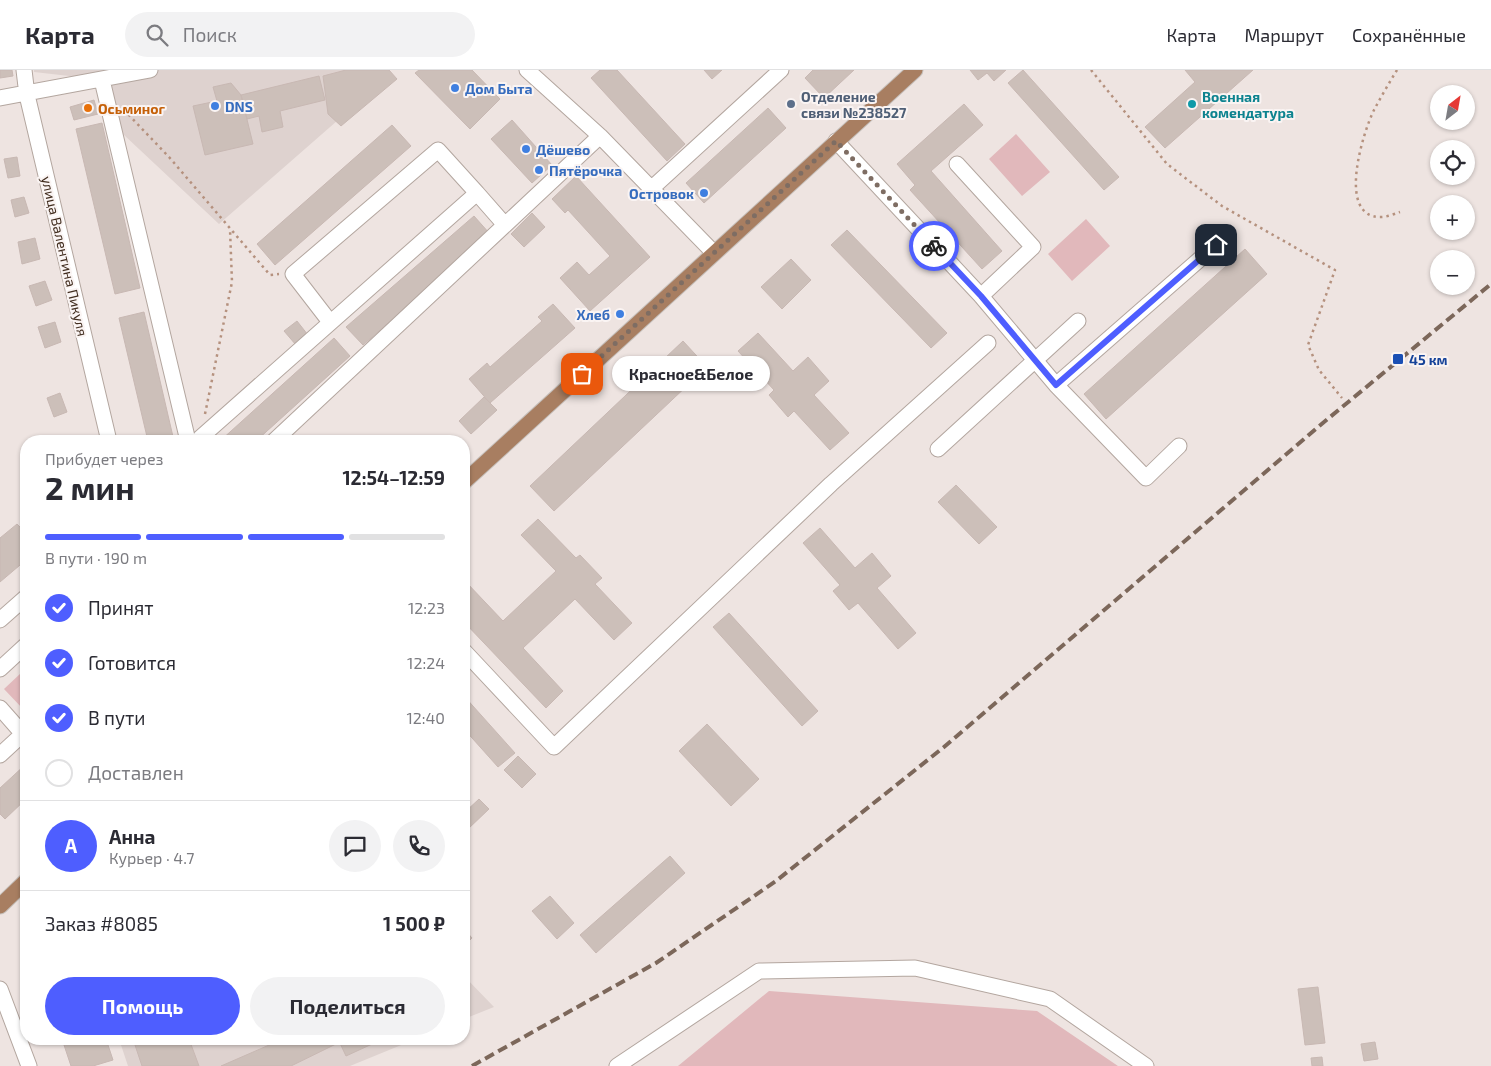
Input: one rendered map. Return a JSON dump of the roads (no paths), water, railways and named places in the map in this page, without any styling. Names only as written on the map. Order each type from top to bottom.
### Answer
[{"type":"main road","points":[[470,477],[915,70]]},
{"type":"main road","points":[[0,906],[20,888]]},
{"type":"street","name":"улица Валентина Пикуля","points":[[24,70],[27,95],[108,435]]},
{"type":"street","points":[[0,98],[27,95],[150,70]]},
{"type":"street","points":[[527,70],[600,136],[714,253]]},
{"type":"street","points":[[651,189],[781,70]]},
{"type":"street","points":[[102,80],[195,435]]},
{"type":"street","points":[[280,435],[600,136]]},
{"type":"street","points":[[836,141],[981,296],[1056,385],[1146,478],[1179,446]]},
{"type":"street","points":[[330,322],[293,274],[438,150],[505,225]]},
{"type":"street","points":[[957,164],[1033,248],[981,296]]},
{"type":"street","points":[[202,435],[477,193]]},
{"type":"street","points":[[1056,385],[1216,245]]},
{"type":"street","points":[[938,449],[1078,321]]},
{"type":"street","points":[[470,657],[554,747],[831,484],[988,343]]},
{"type":"street","points":[[0,620],[20,602]]},
{"type":"street","points":[[0,669],[20,651]]},
{"type":"street","points":[[0,708],[20,727]]},
{"type":"street","points":[[0,755],[20,737]]},
{"type":"street","points":[[617,1066],[759,971],[915,968],[1050,999],[1146,1066]]},
{"type":"street","points":[[0,989],[20,1042]]},
{"type":"street","points":[[21,1045],[29,1066]]},
{"type":"railway","points":[[472,1066],[656,963],[776,881],[944,747],[1318,427],[1491,284]]},
{"type":"place","name":"Дом Быта","points":[[455,88]]},
{"type":"place","name":"Отделение связи №238527","points":[[791,104]]},
{"type":"place","name":"Военная комендатура","points":[[1192,104]]},
{"type":"place","name":"DNS","points":[[215,106]]},
{"type":"place","name":"Осьминог","points":[[88,108]]},
{"type":"place","name":"Дёшево","points":[[526,149]]},
{"type":"place","name":"Пятёрочка","points":[[539,170]]},
{"type":"place","name":"Островок","points":[[704,193]]},
{"type":"place","name":"Хлеб","points":[[620,314]]},
{"type":"place","name":"45 км","points":[[1398,359]]},
{"type":"place","name":"Красное&Белое","points":[[582,374]]}]
